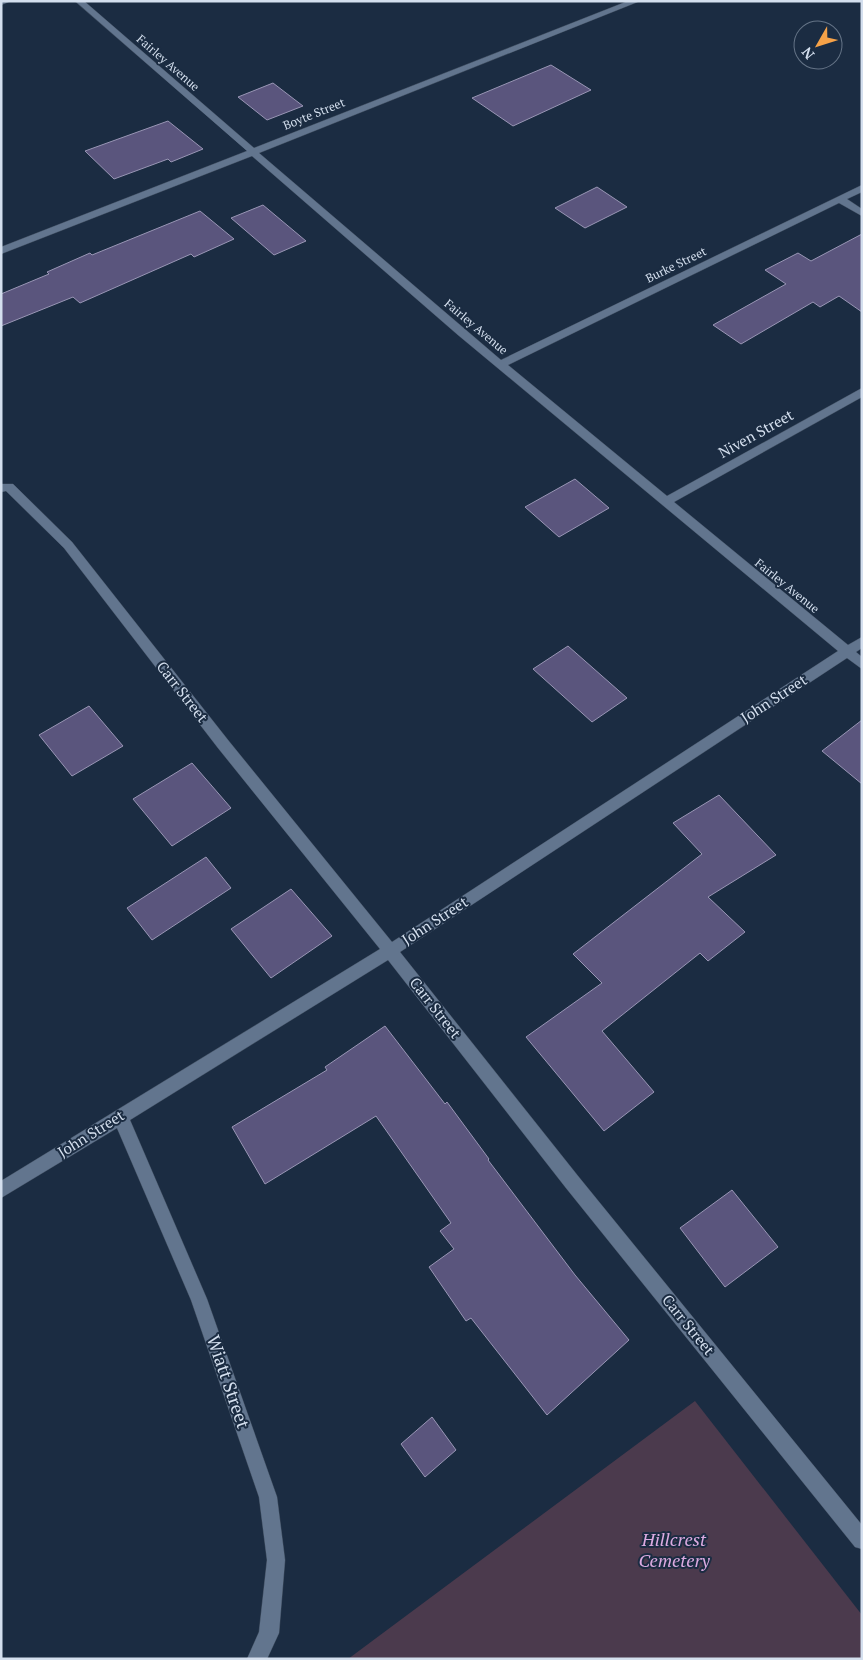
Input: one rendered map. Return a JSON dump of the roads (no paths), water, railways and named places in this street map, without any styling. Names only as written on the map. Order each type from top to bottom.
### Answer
[{"type":"street","points":[[1,3],[7,1]]},
{"type":"street","name":"Fairley Avenue","points":[[79,1],[500,364],[862,664]]},
{"type":"street","name":"Boyte Street","points":[[1,251],[636,1]]},
{"type":"street","name":"Burke Street","points":[[500,364],[862,188]]},
{"type":"street","points":[[840,199],[862,213]]},
{"type":"street","name":"Niven Street","points":[[665,502],[862,392]]},
{"type":"street","name":"Carr Street","points":[[1,488],[9,487],[68,545],[572,1182],[862,1540]]},
{"type":"street","name":"John Street","points":[[1,1190],[390,951],[862,642]]},
{"type":"street","name":"Wiatt Street","points":[[120,1116],[199,1299],[268,1497],[276,1560],[269,1633],[257,1659]]},
{"type":"park label","name":"Hillcrest Cemetery","points":[[674,1550]]}]
